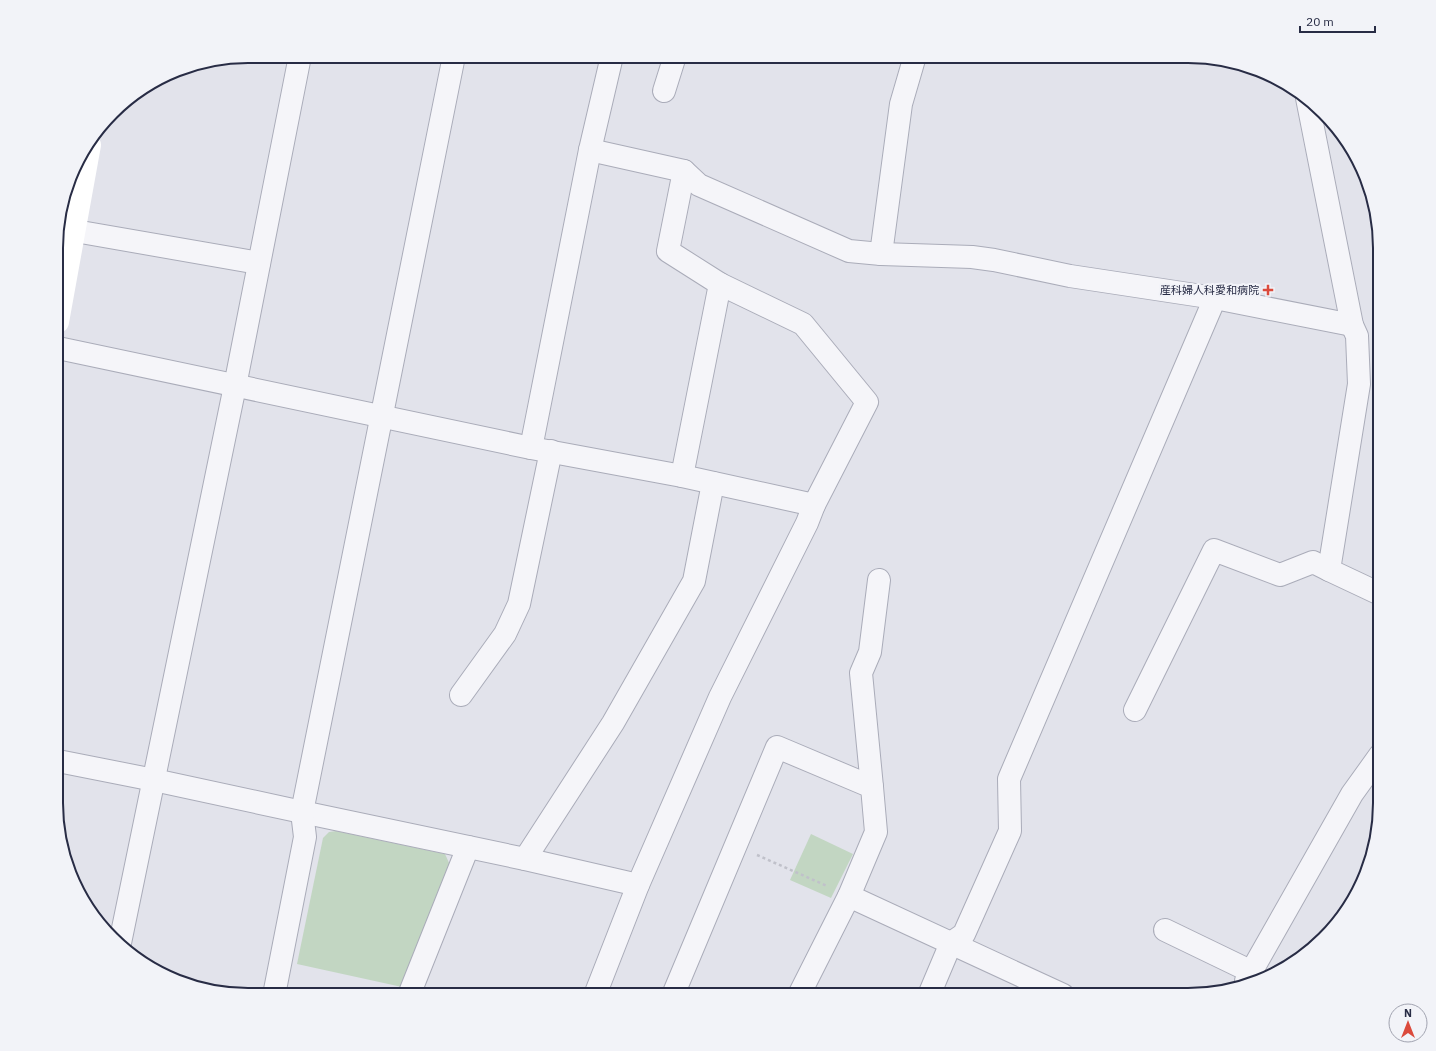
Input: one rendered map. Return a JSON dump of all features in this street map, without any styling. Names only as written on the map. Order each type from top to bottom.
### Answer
[{"type":"street","points":[[121,938],[235,386],[299,63]]},
{"type":"street","points":[[275,988],[305,837],[302,812],[453,63]]},
{"type":"street","points":[[461,695],[505,634],[519,604],[541,449],[590,150],[610,63]]},
{"type":"street","points":[[664,91],[673,63]]},
{"type":"street","points":[[881,254],[901,104],[913,63]]},
{"type":"street","points":[[1309,108],[1352,325],[1357,336],[1359,384],[1329,570]]},
{"type":"street","points":[[590,150],[684,171],[699,185],[849,251],[881,254],[972,257],[994,260],[1070,276],[1215,298],[1352,325]]},
{"type":"street","points":[[63,294],[88,156]]},
{"type":"street","points":[[598,988],[638,885],[720,697],[808,523],[814,505],[867,402],[803,324],[720,284],[668,251],[684,171]]},
{"type":"street","points":[[74,231],[259,263]]},
{"type":"street","points":[[682,476],[720,284]]},
{"type":"street","points":[[932,988],[951,943],[964,934],[1010,831],[1009,779],[1215,298]]},
{"type":"street","points":[[63,349],[541,449],[682,476],[814,505]]},
{"type":"street","points":[[525,859],[613,722],[694,581],[713,483]]},
{"type":"street","points":[[1135,710],[1214,550],[1280,574],[1313,562],[1373,591]]},
{"type":"street","points":[[803,988],[849,896],[876,832],[861,674],[870,652],[879,580]]},
{"type":"street","points":[[676,988],[777,748],[872,787]]},
{"type":"street","points":[[63,762],[525,859],[638,885]]},
{"type":"street","points":[[1165,930],[1249,977],[1352,794],[1373,765]]},
{"type":"street","points":[[412,988],[468,847]]},
{"type":"street","points":[[849,896],[1048,988]]},
{"type":"path","points":[[736,846],[849,896]]},
{"type":"green space","points":[[336,831],[445,854],[450,865],[402,987],[297,964],[323,838],[329,832]]},
{"type":"green space","points":[[811,834],[853,854],[831,898],[790,880]]},
{"type":"place","name":"産科婦人科愛和病院","points":[[1268,290]]}]
